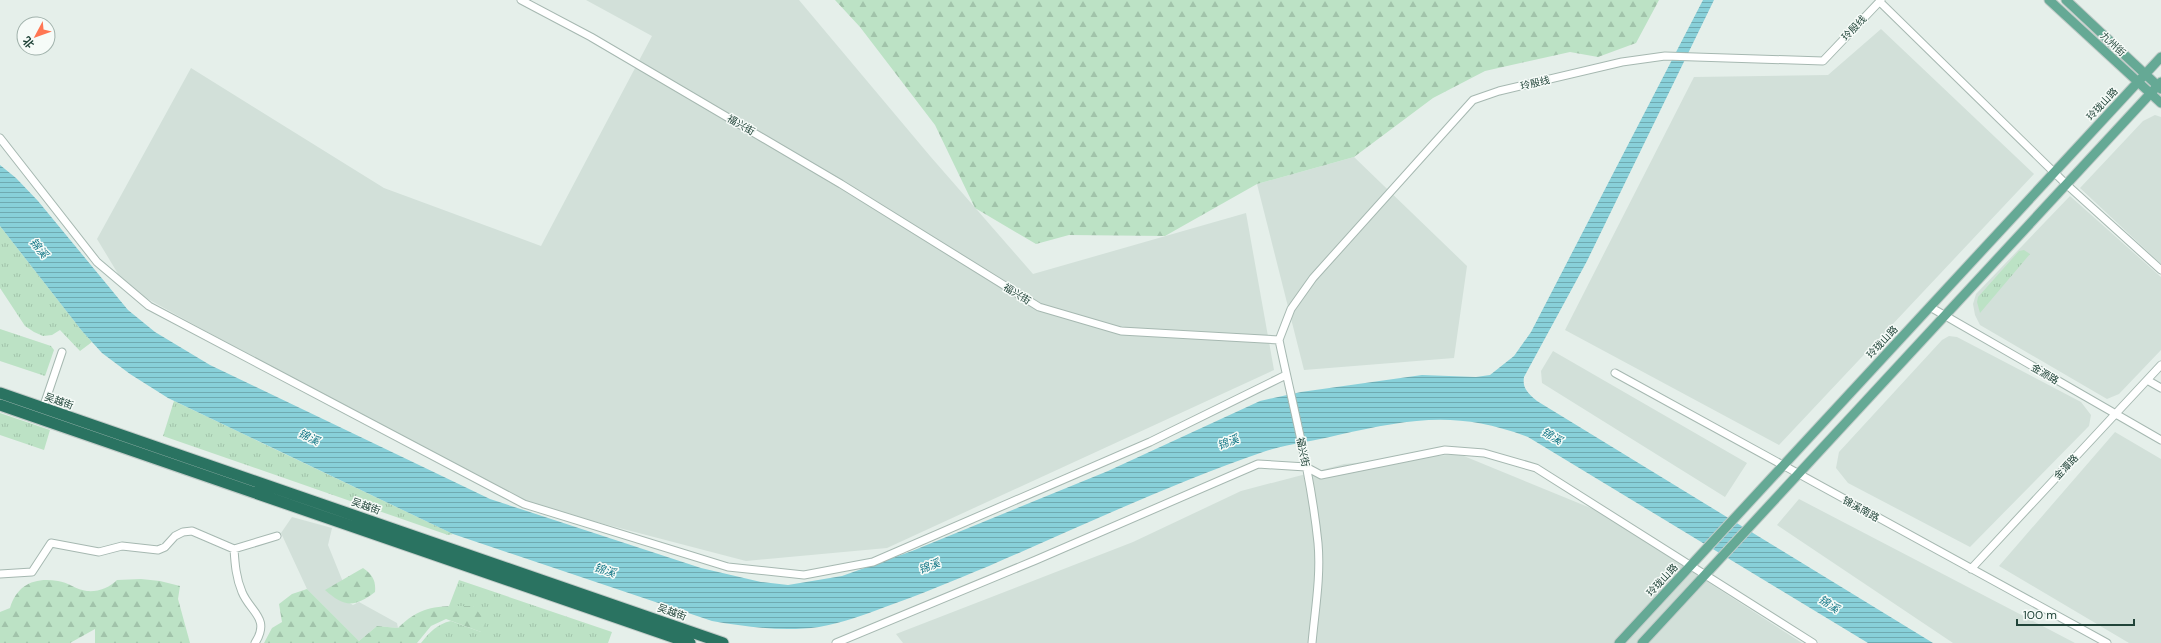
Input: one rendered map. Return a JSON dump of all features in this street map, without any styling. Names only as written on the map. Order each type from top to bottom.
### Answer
[{"type":"highway","name":"吴越街","points":[[0,393],[724,643]]},
{"type":"highway","points":[[0,405],[690,643]]},
{"type":"main road","name":"九州街","points":[[2049,0],[2161,103]]},
{"type":"main road","name":"九州街","points":[[2066,0],[2145,74],[2160,86]]},
{"type":"main road","name":"玲珑山路","points":[[1619,643],[2161,57]]},
{"type":"main road","points":[[1642,643],[2066,184],[2150,94],[2160,86]]},
{"type":"street","name":"福兴街","points":[[521,0],[590,37],[841,184],[1039,307],[1121,331],[1280,340],[1306,467],[1318,544],[1318,571],[1312,643]]},
{"type":"street","name":"玲殷线","points":[[1280,340],[1291,309],[1313,278],[1473,100],[1499,91],[1622,62],[1665,56],[1690,58],[1823,61],[1880,1]]},
{"type":"street","points":[[1880,1],[2066,184],[2161,270]]},
{"type":"street","points":[[0,138],[97,262],[149,306],[524,504],[728,567],[804,575],[873,562],[1150,442],[1286,375]]},
{"type":"street","name":"金源路","points":[[1930,307],[2161,440]]},
{"type":"street","points":[[43,408],[62,352]]},
{"type":"street","name":"金潭路","points":[[1970,569],[2161,365]]},
{"type":"street","name":"锦溪南路","points":[[1615,374],[2107,643]]},
{"type":"street","points":[[2147,380],[2161,388]]},
{"type":"street","points":[[836,643],[1028,564],[1258,464],[1306,467],[1321,475],[1445,450],[1484,453],[1536,468],[1692,565],[1813,643]]},
{"type":"street","points":[[0,574],[32,572],[51,543],[99,552],[122,546],[158,550],[164,547],[175,536],[183,532],[192,532],[234,549],[277,536]]},
{"type":"street","points":[[234,549],[238,582],[243,594],[258,616],[261,624],[261,632],[255,643]]},
{"type":"shaded area","points":[[586,0],[799,0],[930,156],[1033,274],[1246,213],[1274,370],[887,548],[746,561],[512,500],[126,287],[97,239],[191,68],[384,188],[541,246],[652,36]]},
{"type":"shaded area","points":[[1881,29],[2034,174],[1779,445],[1565,330],[1694,77],[1828,75]]},
{"type":"shaded area","points":[[2155,115],[2161,117],[2161,264],[2080,188],[2143,121]]},
{"type":"shaded area","points":[[1354,157],[1467,266],[1454,358],[1304,370],[1257,184]]},
{"type":"shaded area","points":[[2070,196],[2161,277],[2161,350],[2119,394],[2107,399],[1980,325],[1975,315],[1973,304],[1976,294]]},
{"type":"shaded area","points":[[1949,336],[1957,337],[2081,402],[2091,415],[2089,426],[1970,547],[1848,483],[1836,468],[1839,452],[1942,340]]},
{"type":"shaded area","points":[[1553,351],[1747,463],[1725,497],[1542,383],[1541,371]]},
{"type":"shaded area","points":[[2115,432],[2161,459],[2161,643],[2129,643],[1999,566]]},
{"type":"shaded area","points":[[1459,454],[1598,511],[1802,643],[903,643],[896,634],[1133,542],[1241,491],[1344,464]]},
{"type":"shaded area","points":[[1799,499],[2075,643],[1953,643],[1777,525]]},
{"type":"shaded area","points":[[292,517],[332,528],[328,545],[343,582],[326,590],[353,605],[359,602],[397,623],[398,628],[377,626],[359,641],[307,589],[281,533]]},
{"type":"green space","points":[[835,0],[1659,0],[1636,43],[1598,57],[1570,52],[1485,71],[1433,98],[1354,157],[1257,184],[1165,236],[1069,235],[1036,244],[975,208],[935,125],[860,27]]},
{"type":"green space","points":[[0,226],[92,342],[80,351],[60,330],[52,335],[43,336],[25,326],[0,288]]},
{"type":"green space","points":[[2024,250],[2030,254],[1980,313],[1977,302],[1978,297],[2019,251]]},
{"type":"green space","points":[[0,329],[51,346],[54,350],[45,376],[0,361]]},
{"type":"green space","points":[[174,401],[453,534],[448,535],[163,436]]},
{"type":"green space","points":[[0,413],[50,430],[44,450],[0,435]]},
{"type":"green space","points":[[363,568],[373,578],[375,585],[375,592],[368,597],[355,603],[349,603],[338,600],[325,590]]},
{"type":"green space","points":[[141,579],[160,581],[180,586],[178,599],[190,643],[95,643],[95,629],[70,643],[0,643],[0,612],[10,608],[17,594],[28,584],[41,580],[49,580],[91,591],[107,587],[117,580]]},
{"type":"green space","points":[[459,580],[612,632],[608,643],[421,643],[434,629],[451,621],[481,632],[473,606],[449,606]]},
{"type":"green space","points":[[307,589],[359,641],[377,626],[398,628],[415,614],[432,608],[473,606],[486,621],[481,632],[446,619],[431,626],[417,643],[264,643],[272,628],[282,622],[279,604],[292,594]]},
{"type":"water","name":"锦溪","points":[[1703,0],[1714,0],[1587,261],[1524,377],[1525,388],[1537,401],[1933,643],[1868,643],[1528,437],[1478,423],[1455,420],[1411,421],[1364,429],[1272,449],[1228,464],[1159,492],[937,587],[844,621],[819,627],[779,629],[752,627],[712,621],[453,534],[168,398],[130,374],[102,353],[82,331],[0,226],[0,165],[16,178],[38,201],[128,310],[155,332],[210,365],[490,499],[701,568],[761,582],[788,585],[842,576],[912,551],[1108,471],[1260,401],[1301,392],[1422,375],[1476,377],[1490,375],[1514,356],[1531,332]]}]
